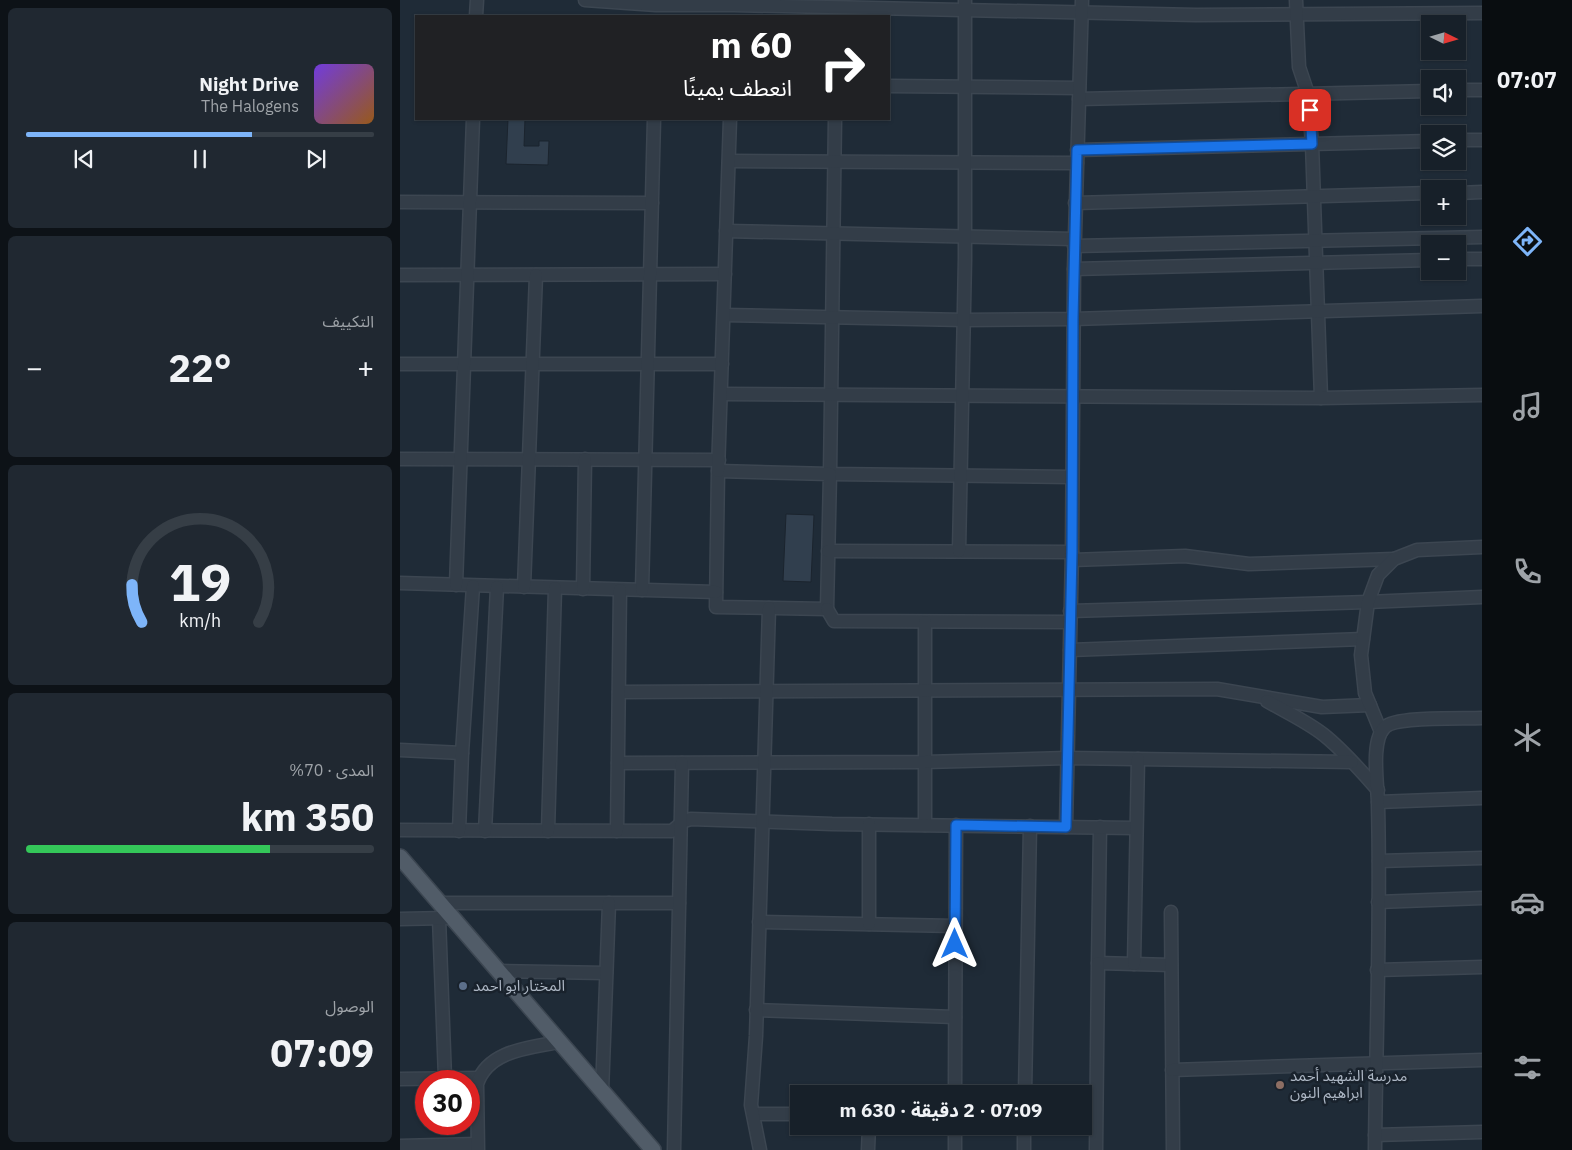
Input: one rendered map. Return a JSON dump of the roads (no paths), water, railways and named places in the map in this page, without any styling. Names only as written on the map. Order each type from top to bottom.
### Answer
[{"type":"main road","points":[[400,857],[444,913],[498,971],[653,1150]]},
{"type":"street","points":[[476,15],[477,0]]},
{"type":"street","points":[[585,0],[656,7],[1082,6],[1196,15],[1482,13]]},
{"type":"street","points":[[1296,0],[1299,67],[1308,94],[1312,144],[1321,398]]},
{"type":"street","points":[[959,550],[965,236],[965,5]]},
{"type":"street","points":[[1066,827],[1072,556],[1074,242],[1082,6]]},
{"type":"street","points":[[890,86],[965,87],[1079,93],[1308,94],[1421,91]]},
{"type":"street","points":[[1466,90],[1482,90]]},
{"type":"street","points":[[456,585],[473,120]]},
{"type":"street","points":[[642,590],[654,120]]},
{"type":"street","points":[[730,120],[718,465],[716,607],[827,608]]},
{"type":"street","points":[[835,120],[832,395],[827,608],[834,621],[925,622],[1070,617],[1482,598]]},
{"type":"street","points":[[1466,140],[1482,140]]},
{"type":"street","points":[[1077,150],[1421,141]]},
{"type":"street","points":[[729,161],[1077,163]]},
{"type":"street","points":[[1466,193],[1482,192]]},
{"type":"street","points":[[1075,203],[1421,193]]},
{"type":"street","points":[[400,202],[652,203]]},
{"type":"street","points":[[726,231],[965,236],[1074,242],[1315,241],[1482,237]]},
{"type":"street","points":[[1466,259],[1482,258]]},
{"type":"street","points":[[1074,269],[1421,260]]},
{"type":"street","points":[[400,275],[725,274]]},
{"type":"street","points":[[524,587],[536,275]]},
{"type":"street","points":[[724,315],[964,320],[1073,319],[1482,306]]},
{"type":"street","points":[[400,364],[722,364]]},
{"type":"street","points":[[721,394],[1321,398],[1482,395]]},
{"type":"street","points":[[400,459],[645,459],[830,474],[1072,477]]},
{"type":"street","points":[[583,589],[586,459]]},
{"type":"street","points":[[828,551],[959,550],[1072,556],[1185,556],[1249,564],[1394,559],[1417,550],[1482,547]]},
{"type":"street","points":[[1381,732],[1365,692],[1361,655],[1368,602],[1378,575],[1394,559]]},
{"type":"street","points":[[400,583],[716,592]]},
{"type":"street","points":[[459,831],[462,753],[474,586]]},
{"type":"street","points":[[485,831],[497,586]]},
{"type":"street","points":[[548,831],[555,588]]},
{"type":"street","points":[[618,831],[620,590]]},
{"type":"street","points":[[760,1150],[752,1104],[752,1092],[769,608]]},
{"type":"street","points":[[925,622],[925,825]]},
{"type":"street","points":[[1070,650],[1363,640]]},
{"type":"street","points":[[619,692],[1217,689],[1322,707],[1370,705]]},
{"type":"street","points":[[1256,695],[1324,734],[1352,762],[1378,796]]},
{"type":"street","points":[[1375,1150],[1379,861],[1376,755],[1378,740],[1383,728],[1389,724],[1402,721],[1482,718]]},
{"type":"street","points":[[400,750],[462,753]]},
{"type":"street","points":[[618,763],[925,762],[1067,758],[1352,762]]},
{"type":"street","points":[[1134,964],[1138,759]]},
{"type":"street","points":[[674,1150],[682,763]]},
{"type":"street","points":[[1378,796],[1482,798]]},
{"type":"street","points":[[400,830],[672,831],[684,820],[691,819],[1136,828]]},
{"type":"street","points":[[868,924],[869,824]]},
{"type":"street","points":[[955,1085],[956,825]]},
{"type":"street","points":[[1025,1085],[1030,826]]},
{"type":"street","points":[[1096,1150],[1100,827]]},
{"type":"street","points":[[1379,861],[1482,858]]},
{"type":"street","points":[[1378,902],[1482,898]]},
{"type":"street","points":[[400,919],[444,913],[609,903],[679,903]]},
{"type":"street","points":[[602,1092],[609,903]]},
{"type":"street","points":[[1171,912],[1173,1149]]},
{"type":"street","points":[[444,913],[445,1070]]},
{"type":"street","points":[[759,922],[955,926]]},
{"type":"street","points":[[1098,963],[1171,965]]},
{"type":"street","points":[[1377,970],[1482,967]]},
{"type":"street","points":[[498,971],[606,973]]},
{"type":"street","points":[[756,1010],[955,1017]]},
{"type":"street","points":[[480,1077],[490,1064],[506,1054],[560,1042]]},
{"type":"street","points":[[1172,1070],[1482,1060]]},
{"type":"street","points":[[400,1080],[415,1079]]},
{"type":"street","points":[[754,1114],[790,1114]]},
{"type":"street","points":[[1375,1135],[1482,1132]]},
{"type":"street","points":[[868,1150],[869,1135]]},
{"type":"street","points":[[955,1135],[955,1150]]},
{"type":"street","points":[[1024,1135],[1024,1150]]},
{"type":"street","points":[[400,1146],[477,1147]]},
{"type":"place","name":"المختار ابو احمد","points":[[463,986]]},
{"type":"place","name":"مدرسة الشهيد أحمد ابراهيم النون","points":[[1280,1085]]}]
